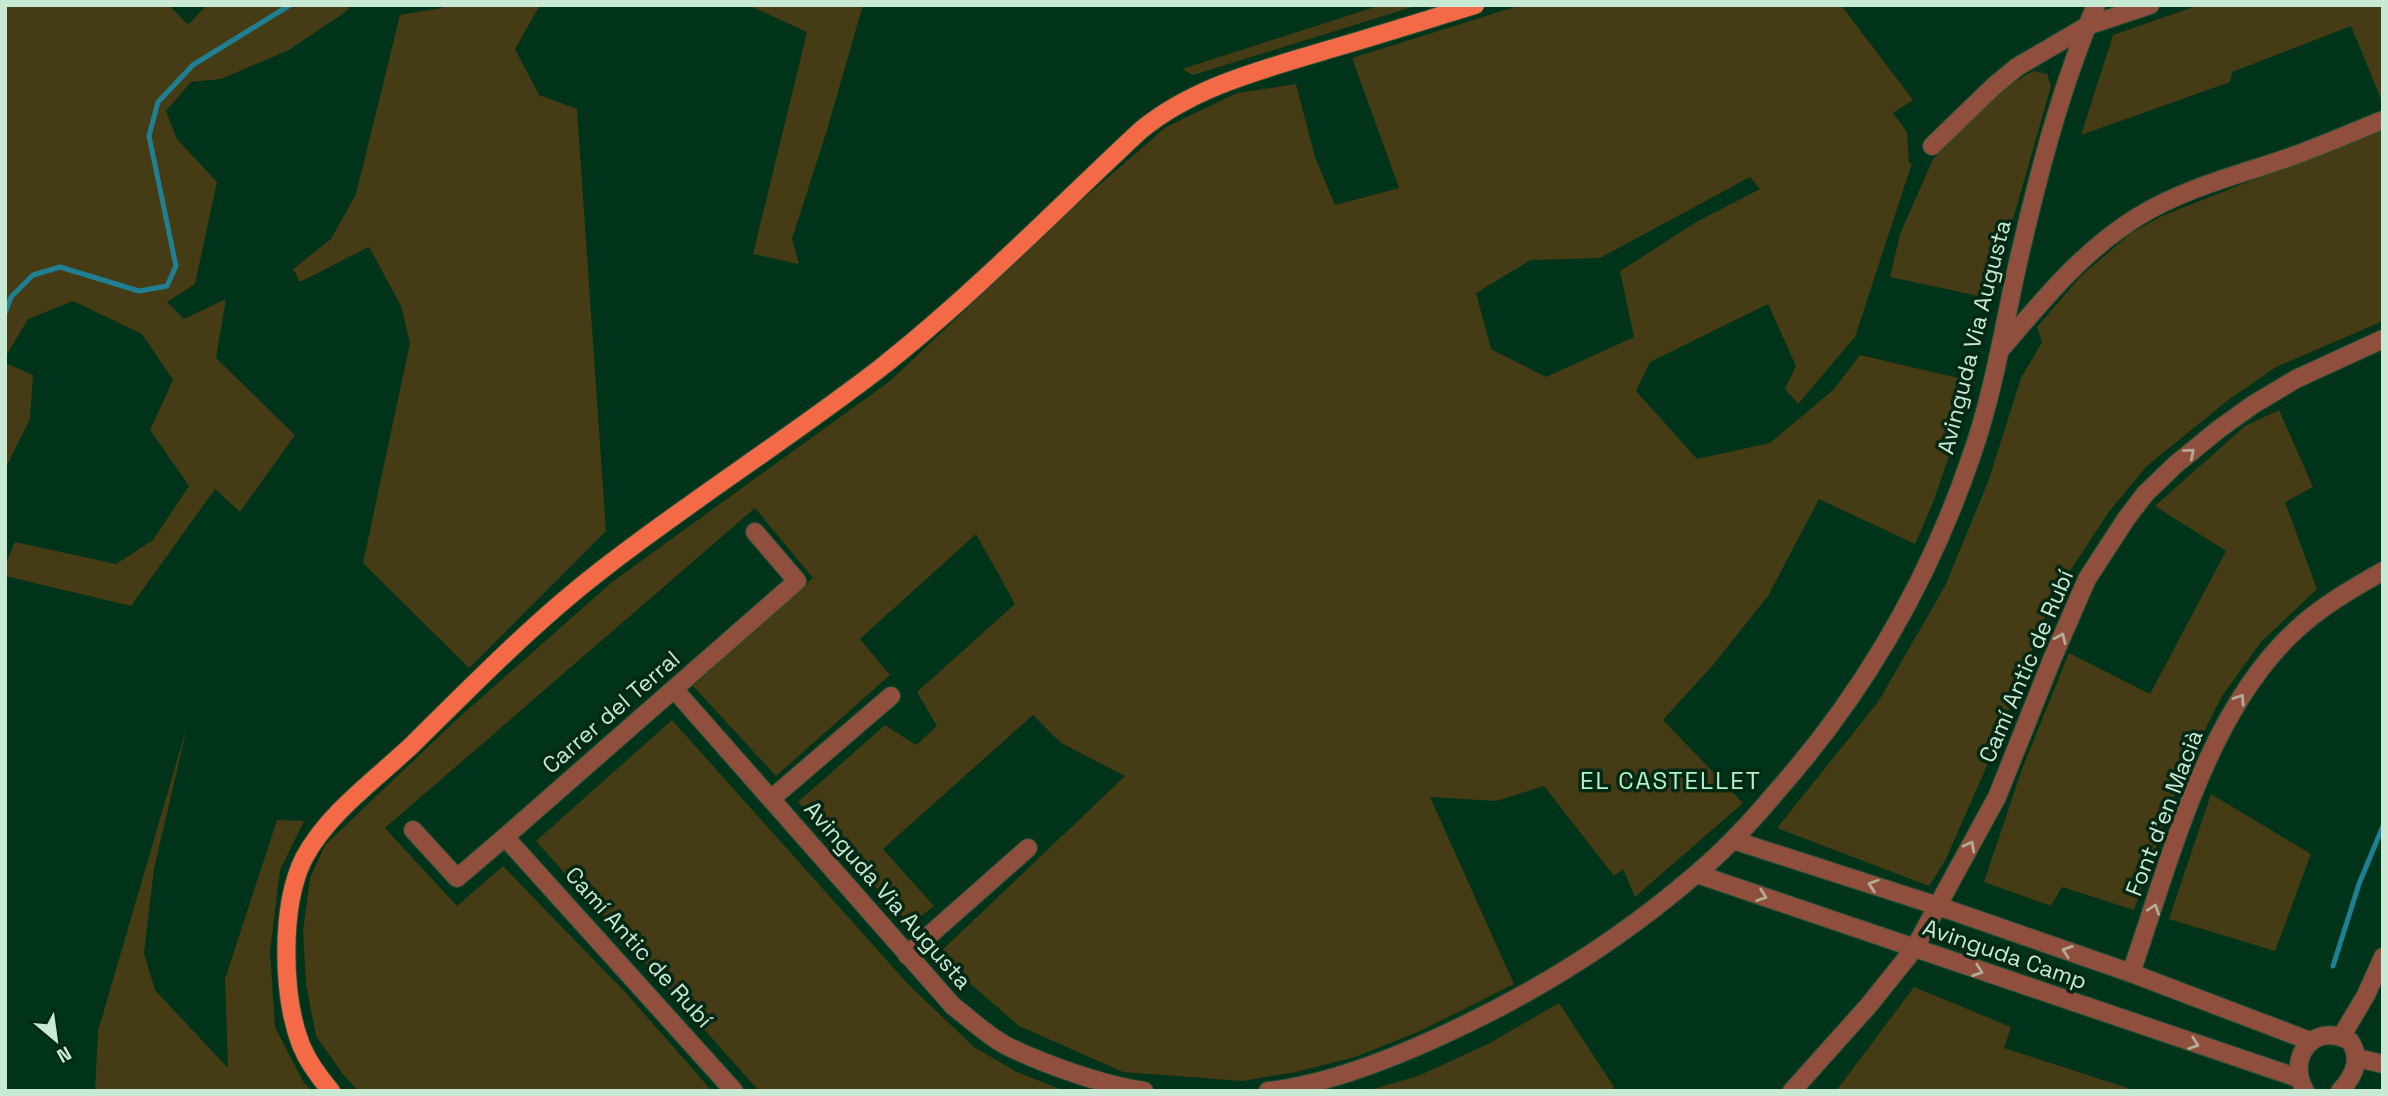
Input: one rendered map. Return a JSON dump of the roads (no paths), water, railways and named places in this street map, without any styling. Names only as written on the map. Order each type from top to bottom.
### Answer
[{"type":"main road","points":[[331,1091],[306,1055],[291,1008],[288,921],[295,883],[305,856],[333,819],[458,699],[607,565],[858,384],[937,321],[1141,130],[1162,114],[1241,76],[1475,5]]},
{"type":"street","name":"Avinguda Via Augusta","points":[[1268,1091],[1346,1073],[1420,1046],[1545,984],[1589,956],[1697,874],[1732,840],[1812,752],[1895,628],[1922,578],[1960,490],[1984,416],[2019,257],[2047,147],[2096,5]]},
{"type":"street","points":[[1932,146],[2017,67],[2087,26],[2150,5]]},
{"type":"street","points":[[1999,351],[2070,271],[2096,246],[2141,214],[2202,186],[2295,155],[2383,120]]},
{"type":"street","name":"Camí Antic de Rubí","points":[[1792,1091],[1869,1005],[1914,949],[1997,797],[2087,579],[2126,519],[2175,465],[2254,404],[2296,379],[2383,339]]},
{"type":"street","name":"Carrer del Terral","points":[[412,830],[457,878],[505,837],[797,581],[755,532]]},
{"type":"street","name":"Font d'en Macià","points":[[2131,973],[2197,782],[2233,709],[2262,665],[2295,631],[2328,604],[2383,571]]},
{"type":"street","name":"Avinguda Via Augusta","points":[[674,689],[953,1006],[1004,1044],[1072,1072],[1144,1091]]},
{"type":"street","points":[[771,799],[891,696]]},
{"type":"street","name":"Camí Antic de Rubí","points":[[505,837],[734,1091]]},
{"type":"street","name":"Avinguda Camp","points":[[1732,840],[1938,906],[2131,973],[2310,1041]]},
{"type":"street","points":[[907,954],[1028,848]]},
{"type":"street","name":"Avinguda Camp","points":[[1697,874],[2301,1084]]},
{"type":"street","points":[[2341,1037],[2375,991],[2383,957]]},
{"type":"street","points":[[2301,1084],[2298,1068],[2310,1041],[2332,1034],[2350,1041],[2357,1058],[2354,1071],[2340,1091]]},
{"type":"street","points":[[2357,1058],[2383,1064]]},
{"type":"waterway","points":[[5,313],[11,297],[33,275],[60,267],[139,291],[167,286],[176,266],[149,136],[158,102],[193,65],[290,5]]},
{"type":"waterway","points":[[2333,966],[2359,884],[2383,826]]},
{"type":"district","name":"EL CASTELLET","points":[[1671,780]]}]
